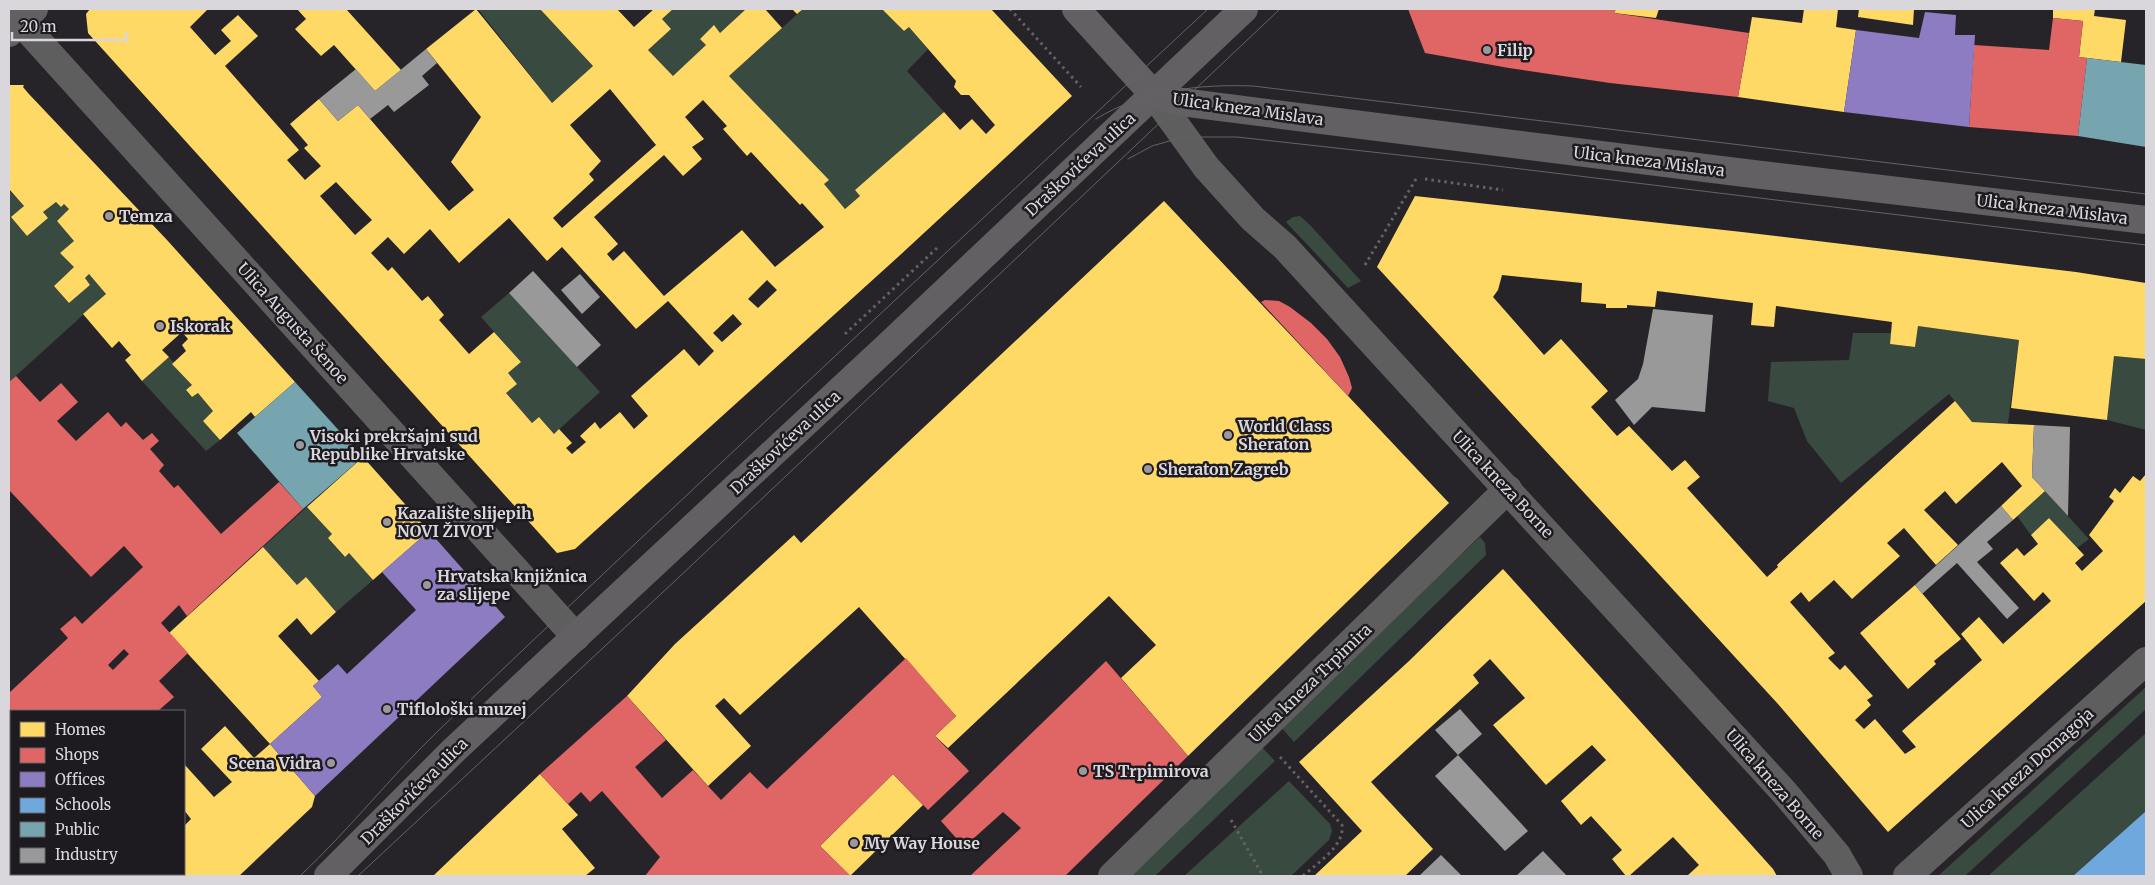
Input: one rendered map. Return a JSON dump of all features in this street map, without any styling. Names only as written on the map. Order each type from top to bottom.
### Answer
[{"type":"street","points":[[1076,9],[1154,95]]},
{"type":"street","name":"Draškovićeva ulica","points":[[328,876],[454,750],[1244,9]]},
{"type":"street","name":"Ulica Augusta Šenoe","points":[[18,18],[576,637]]},
{"type":"street","name":"Ulica kneza Mislava","points":[[1154,95],[1182,102],[1302,118],[2146,220]]},
{"type":"street","name":"Ulica kneza Borne","points":[[1154,95],[1193,152],[1218,182],[1253,219],[1285,246],[1784,792],[1837,855],[1849,876]]},
{"type":"street","name":"Ulica kneza Trpimira","points":[[1112,876],[1508,489]]},
{"type":"street","name":"Ulica kneza Domagoja","points":[[1907,876],[2146,661]]},
{"type":"path","points":[[1010,9],[1081,86]]},
{"type":"path","points":[[1365,265],[1416,179]]},
{"type":"path","points":[[1425,179],[1503,190]]},
{"type":"path","points":[[845,334],[937,248]]},
{"type":"path","points":[[1259,733],[1342,825],[1343,833],[1340,842],[1303,876]]},
{"type":"path","points":[[1231,820],[1263,876]]},
{"type":"green space","points":[[478,9],[540,9],[593,66],[552,103]]},
{"type":"green space","points":[[673,9],[746,9],[720,33],[714,26],[700,39],[706,45],[673,76],[648,50],[671,29],[662,19]]},
{"type":"green space","points":[[803,9],[883,9],[904,31],[909,27],[928,49],[907,71],[944,112],[855,190],[860,196],[845,209],[729,76]]},
{"type":"green space","points":[[9,190],[24,206],[12,218],[27,236],[48,218],[43,212],[56,202],[61,207],[64,204],[69,209],[57,221],[74,241],[60,253],[74,267],[54,286],[69,303],[90,285],[85,278],[89,274],[106,294],[9,382]]},
{"type":"green space","points":[[1300,216],[1361,281],[1348,288],[1286,222],[1293,217]]},
{"type":"green space","points":[[509,293],[600,392],[554,434],[539,417],[532,423],[506,393],[508,373],[521,362],[481,317]]},
{"type":"green space","points":[[1918,326],[2019,340],[2008,423],[1972,422],[1949,394],[1841,483],[1807,441],[1794,408],[1768,401],[1771,362],[1849,360],[1853,333],[1891,333],[1890,344],[1915,347]]},
{"type":"green space","points":[[2114,356],[2146,359],[2146,430],[2107,420]]},
{"type":"green space","points":[[169,357],[192,385],[186,391],[192,397],[198,393],[213,411],[203,421],[220,440],[206,451],[142,381]]},
{"type":"green space","points":[[2045,491],[2089,539],[2077,548],[2049,518],[2031,535],[2017,516]]},
{"type":"green space","points":[[307,507],[332,534],[328,538],[344,557],[349,553],[373,580],[336,612],[306,577],[297,585],[263,547]]},
{"type":"green space","points":[[1480,537],[1485,543],[1486,555],[1294,742],[1279,725]]},
{"type":"green space","points":[[2146,687],[2146,709],[1965,876],[1938,876]]},
{"type":"green space","points":[[2146,733],[2146,811],[2073,876],[1988,876]]},
{"type":"green space","points":[[1258,743],[1275,761],[1155,876],[1124,876]]},
{"type":"green space","points":[[1289,781],[1330,824],[1332,831],[1329,840],[1291,876],[1184,876]]},
{"type":"building: Homes","points":[[90,9],[208,9],[190,27],[215,55],[231,41],[221,30],[238,15],[258,36],[225,66],[299,150],[287,160],[305,180],[321,166],[304,148],[308,145],[290,124],[319,99],[338,121],[358,105],[449,211],[474,190],[451,162],[481,117],[426,49],[476,9],[552,103],[593,66],[540,9],[617,9],[634,27],[654,9],[673,9],[662,19],[671,29],[648,50],[673,76],[706,45],[700,39],[714,25],[720,33],[746,9],[765,9],[782,28],[729,76],[829,180],[824,184],[845,209],[860,196],[855,190],[944,112],[960,130],[972,119],[986,134],[995,125],[969,95],[961,95],[954,87],[956,81],[909,27],[904,31],[882,9],[991,9],[1072,96],[898,257],[575,549],[557,553],[88,33],[86,14]],"holes":[[[610,89],[656,145],[562,228],[553,218],[594,180],[589,174],[601,161],[570,125]],[[703,100],[727,126],[723,129],[747,156],[751,152],[800,205],[802,203],[824,227],[775,267],[742,230],[664,296],[624,251],[613,261],[607,254],[618,244],[594,217],[664,155],[683,176],[702,159],[692,147],[704,139],[685,117]],[[336,182],[372,220],[355,235],[320,196]],[[509,218],[547,261],[562,247],[636,329],[668,301],[714,351],[699,366],[684,349],[631,396],[648,416],[634,429],[620,412],[600,429],[595,422],[580,436],[586,442],[572,454],[566,448],[572,443],[559,429],[554,434],[539,417],[532,423],[506,393],[517,384],[508,373],[521,362],[494,332],[469,354],[439,320],[444,315],[428,296],[422,301],[392,267],[388,271],[371,253],[388,237],[404,254],[430,229],[459,263]],[[767,280],[777,290],[758,308],[748,299]],[[733,314],[742,324],[722,342],[713,333]]]},
{"type":"building: Homes","points":[[297,9],[346,9],[401,70],[375,91],[334,45],[321,56],[295,29],[306,19]]},
{"type":"building: Homes","points":[[792,9],[803,9],[797,14]]},
{"type":"building: Homes","points":[[1616,9],[1659,9],[1656,18],[1614,13]]},
{"type":"building: Homes","points":[[1804,9],[1838,9],[1836,27],[1856,30],[1844,112],[1738,97],[1752,17],[1802,23]]},
{"type":"building: Homes","points":[[1859,9],[1914,9],[1913,25],[1858,17]]},
{"type":"building: Homes","points":[[2053,9],[2095,9],[2094,16],[2126,20],[2121,62],[2079,57],[2083,21],[2053,18]]},
{"type":"building: Homes","points":[[9,85],[24,85],[23,87],[28,93],[167,240],[295,382],[255,417],[251,412],[220,440],[203,421],[213,411],[198,393],[192,397],[186,390],[192,385],[172,364],[186,351],[182,345],[188,339],[182,332],[162,350],[169,357],[142,381],[125,360],[131,355],[119,341],[112,348],[83,314],[106,294],[89,274],[85,278],[90,285],[69,303],[54,286],[74,267],[60,253],[74,241],[57,221],[69,209],[64,204],[61,207],[56,202],[43,212],[48,218],[27,236],[11,217],[24,206],[9,189]]},
{"type":"building: Homes","points":[[1415,196],[1742,232],[2076,272],[2146,283],[2146,359],[2114,356],[2107,420],[2011,408],[2019,340],[1918,326],[1915,347],[1890,344],[1892,322],[1776,306],[1774,327],[1751,325],[1753,303],[1657,291],[1655,307],[1627,305],[1627,308],[1606,308],[1606,304],[1581,302],[1582,283],[1502,275],[1498,290],[1493,297],[1544,355],[1561,339],[1608,391],[1591,407],[1617,436],[1629,426],[1672,471],[1685,460],[1700,477],[1687,488],[1767,577],[1778,567],[1777,565],[1955,401],[1972,422],[2034,425],[2032,477],[2045,491],[2013,520],[2001,506],[2022,486],[2002,462],[1956,504],[1945,491],[1924,510],[1958,545],[1936,565],[1904,528],[1887,543],[1900,556],[1852,599],[1834,580],[1809,602],[1801,592],[1790,602],[1835,653],[1828,658],[1840,670],[1845,665],[1873,696],[1867,700],[1871,705],[1855,720],[1864,729],[1875,719],[1905,754],[1916,747],[1902,731],[1982,660],[1961,634],[1979,617],[2003,644],[2051,601],[2043,592],[2034,601],[2000,563],[2017,548],[2024,556],[2038,544],[2031,535],[2049,518],[2084,555],[2075,563],[2082,571],[2103,551],[2089,535],[2114,501],[2109,497],[2115,488],[2120,493],[2133,476],[2140,481],[2146,474],[2146,601],[1888,832],[1778,704],[1377,267]]},
{"type":"building: Homes","name":"Sheraton Zagreb","points":[[1164,201],[1449,503],[1188,756],[1121,678],[1156,645],[1109,596],[948,748],[935,736],[956,716],[859,607],[740,715],[724,698],[715,706],[751,746],[708,786],[627,696],[675,644],[794,535],[801,543]]},
{"type":"building: Homes","points":[[363,457],[429,531],[373,580],[349,553],[345,557],[328,538],[332,534],[307,507]]},
{"type":"building: Homes","points":[[263,547],[297,585],[306,577],[336,612],[311,635],[297,618],[278,636],[319,681],[313,686],[322,697],[270,744],[169,633]]},
{"type":"building: Homes","points":[[1503,569],[1773,869],[1777,876],[1687,876],[1699,865],[1673,837],[1629,876],[1626,876],[1612,859],[1622,850],[1591,816],[1581,825],[1561,801],[1606,760],[1592,745],[1546,785],[1493,725],[1525,698],[1490,659],[1473,675],[1479,683],[1371,782],[1433,849],[1405,876],[1314,876],[1362,831],[1299,762],[1409,661]]},
{"type":"building: Homes","points":[[1915,585],[1961,639],[1934,661],[1936,664],[1908,689],[1860,633]]},
{"type":"building: Homes","points":[[225,726],[254,758],[270,744],[315,796],[312,807],[239,876],[15,875],[185,875],[185,825],[191,819],[185,811],[185,765],[214,797],[232,782],[201,749]]},
{"type":"building: Homes","points":[[10,774],[10,870],[9,868]]},
{"type":"building: Homes","points":[[540,774],[578,815],[562,829],[595,868],[585,876],[433,876]]},
{"type":"building: Homes","points":[[893,774],[923,805],[850,876],[820,846]]},
{"type":"building: Shops","points":[[1408,9],[1616,9],[1614,13],[1749,33],[1738,97],[1610,83],[1425,53]]},
{"type":"building: Shops","points":[[2053,18],[2083,21],[2079,57],[2087,58],[2078,136],[1969,127],[1974,45],[2049,50]]},
{"type":"building: Shops","points":[[1265,300],[1279,301],[1290,307],[1311,323],[1327,339],[1340,357],[1349,377],[1352,388],[1348,396],[1261,302]]},
{"type":"building: Shops","points":[[16,376],[40,402],[61,383],[78,402],[57,421],[76,441],[108,412],[121,427],[126,422],[143,440],[152,433],[159,441],[150,449],[164,465],[159,471],[174,488],[178,485],[221,534],[279,482],[303,509],[187,616],[179,605],[161,623],[188,653],[159,681],[174,697],[159,710],[10,710],[9,759],[9,693],[68,638],[60,629],[75,616],[82,624],[143,567],[124,546],[91,577],[9,490],[9,382]],"holes":[[[124,649],[129,654],[113,670],[108,665]]]},
{"type":"building: Shops","points":[[906,658],[956,716],[935,736],[969,771],[928,810],[893,774],[820,846],[851,876],[645,876],[660,857],[602,791],[590,802],[581,792],[568,804],[540,774],[627,696],[666,740],[635,767],[662,798],[693,770],[721,800],[750,772],[767,789]]},
{"type":"building: Shops","name":"TS Trpimirova","points":[[1106,661],[1188,756],[1065,876],[970,876],[1021,828],[1003,812],[964,847],[941,821]]},
{"type":"building: Offices","points":[[1925,12],[1956,15],[1955,35],[1975,35],[1969,127],[1844,112],[1856,30],[1919,38]]},
{"type":"building: Offices","points":[[429,531],[505,617],[315,796],[270,744],[322,697],[313,686],[338,664],[347,674],[416,610],[382,572]]},
{"type":"building: Schools","points":[[2146,811],[2146,876],[2073,876]]},
{"type":"building: Public","points":[[2087,58],[2146,65],[2146,147],[2078,136]]},
{"type":"building: Public","name":"Visoki prekršajni sud Republike Hrvatske","points":[[295,382],[363,457],[303,509],[237,433]]},
{"type":"building: Industry","points":[[426,49],[437,63],[422,76],[429,85],[394,112],[388,105],[370,119],[358,105],[338,121],[319,99],[356,69],[375,91]]},
{"type":"building: Industry","points":[[533,271],[601,345],[577,367],[509,293]]},
{"type":"building: Industry","points":[[580,274],[600,297],[582,314],[561,290]]},
{"type":"building: Industry","points":[[1653,309],[1713,315],[1705,412],[1652,407],[1634,425],[1615,400],[1638,379],[1643,364]]},
{"type":"building: Industry","points":[[2034,425],[2070,427],[2068,516],[2032,477]]},
{"type":"building: Industry","points":[[2001,506],[2013,520],[1987,542],[1993,549],[1977,562],[2019,608],[2007,619],[1957,563],[1922,594],[1915,585]]},
{"type":"building: Industry","points":[[1460,709],[1482,734],[1458,755],[1435,730]]},
{"type":"building: Industry","points":[[1458,755],[1528,831],[1505,851],[1435,776]]},
{"type":"building: Industry","points":[[1543,851],[1567,876],[1516,876]]},
{"type":"building: Industry","points":[[1441,855],[1462,876],[1420,875]]},
{"type":"tram line","points":[[300,876],[439,730],[534,639],[1208,9]]},
{"type":"tram line","points":[[358,876],[677,579],[1280,9]]},
{"type":"tram line","points":[[1096,119],[1114,109],[1152,95],[1212,86],[1253,86],[2146,194]]},
{"type":"tram line","points":[[1128,159],[1152,146],[1183,137],[1237,137],[1480,164],[2146,245]]},
{"type":"place","name":"Filip","points":[[1487,50]]},
{"type":"place","name":"Temza","points":[[109,216]]},
{"type":"place","name":"Iskorak","points":[[160,326]]},
{"type":"place","name":"World Class Sheraton","points":[[1228,435]]},
{"type":"place","name":"Visoki prekršajni sud Republike Hrvatske","points":[[300,445]]},
{"type":"place","name":"Sheraton Zagreb","points":[[1148,469]]},
{"type":"place","name":"Kazalište slijepih NOVI ŽIVOT","points":[[387,522]]},
{"type":"place","name":"Hrvatska knjižnica za slijepe","points":[[427,585]]},
{"type":"place","name":"Tiflološki muzej","points":[[387,709]]},
{"type":"place","name":"Scena Vidra","points":[[331,763]]},
{"type":"place","name":"TS Trpimirova","points":[[1083,771]]},
{"type":"place","name":"My Way House","points":[[854,843]]}]
